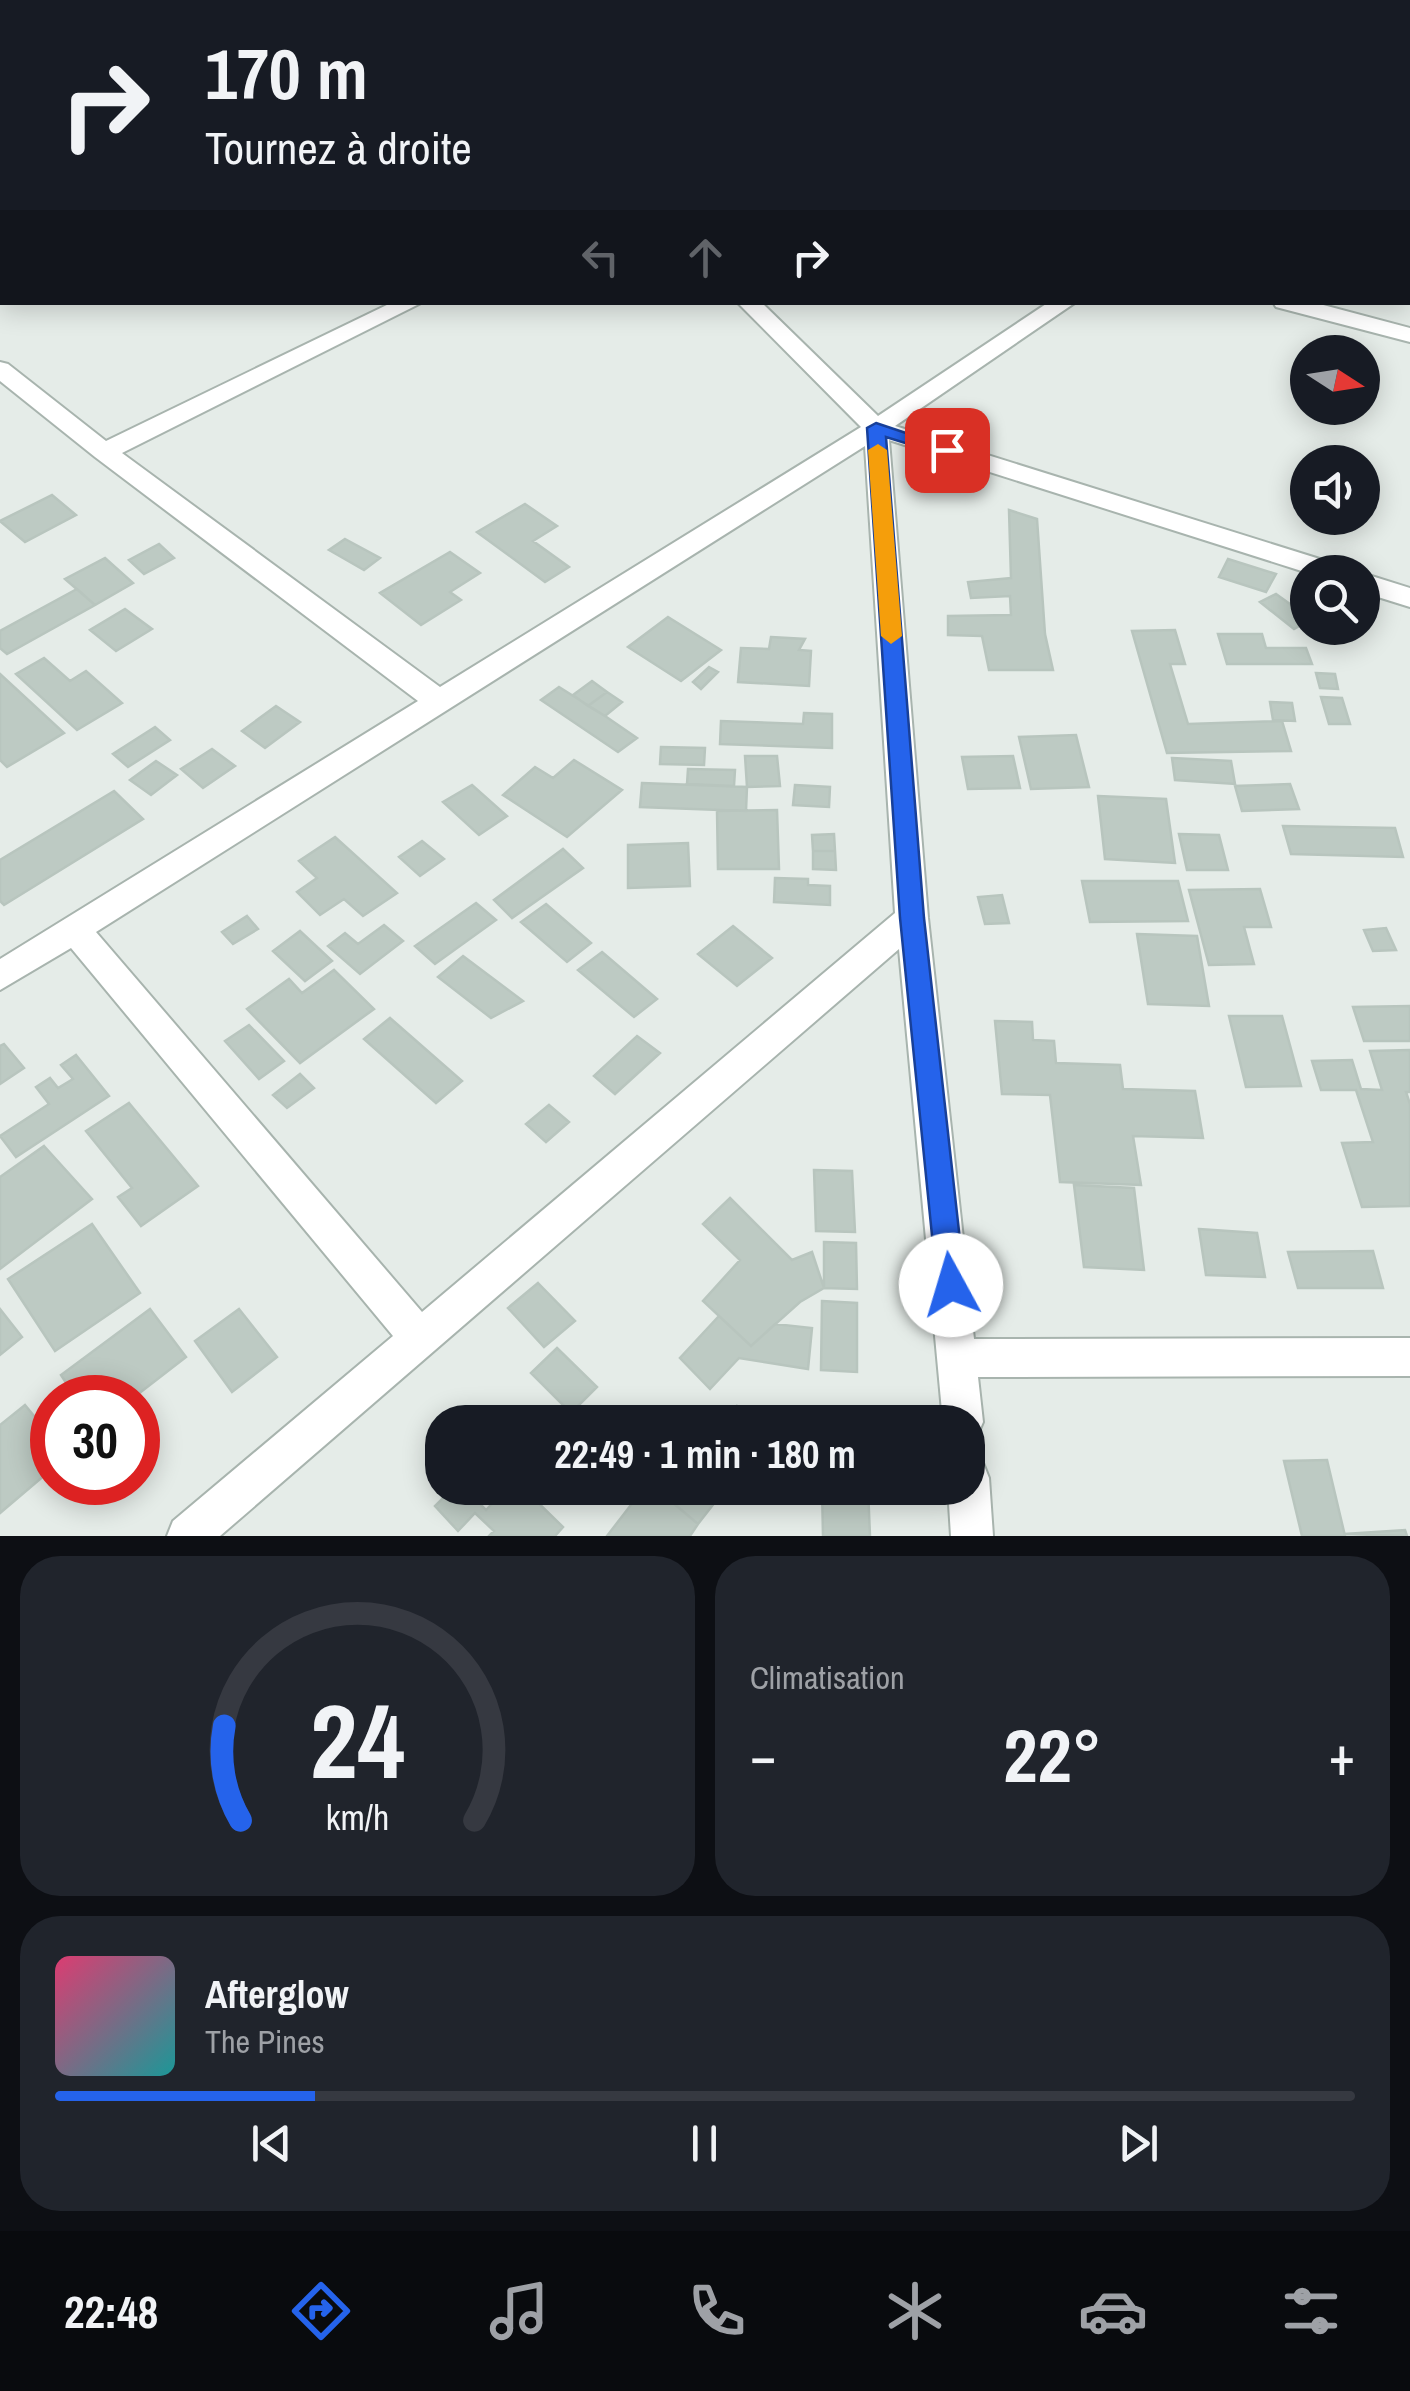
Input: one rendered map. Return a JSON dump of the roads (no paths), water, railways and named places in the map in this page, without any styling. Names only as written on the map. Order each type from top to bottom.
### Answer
[{"type":"street","points":[[104,452],[406,305]]},
{"type":"street","points":[[751,305],[876,428],[1290,559]]},
{"type":"street","points":[[0,976],[876,428],[1060,305]]},
{"type":"street","points":[[1295,305],[1410,335]]},
{"type":"street","points":[[0,369],[104,452],[437,700]]},
{"type":"street","points":[[876,428],[912,918],[963,1405]]},
{"type":"street","points":[[1380,590],[1408,602]]},
{"type":"street","points":[[188,1536],[912,918]]},
{"type":"street","points":[[73,928],[420,1338]]},
{"type":"street","points":[[959,1358],[1410,1356]]},
{"type":"street","points":[[970,1505],[972,1536]]}]
